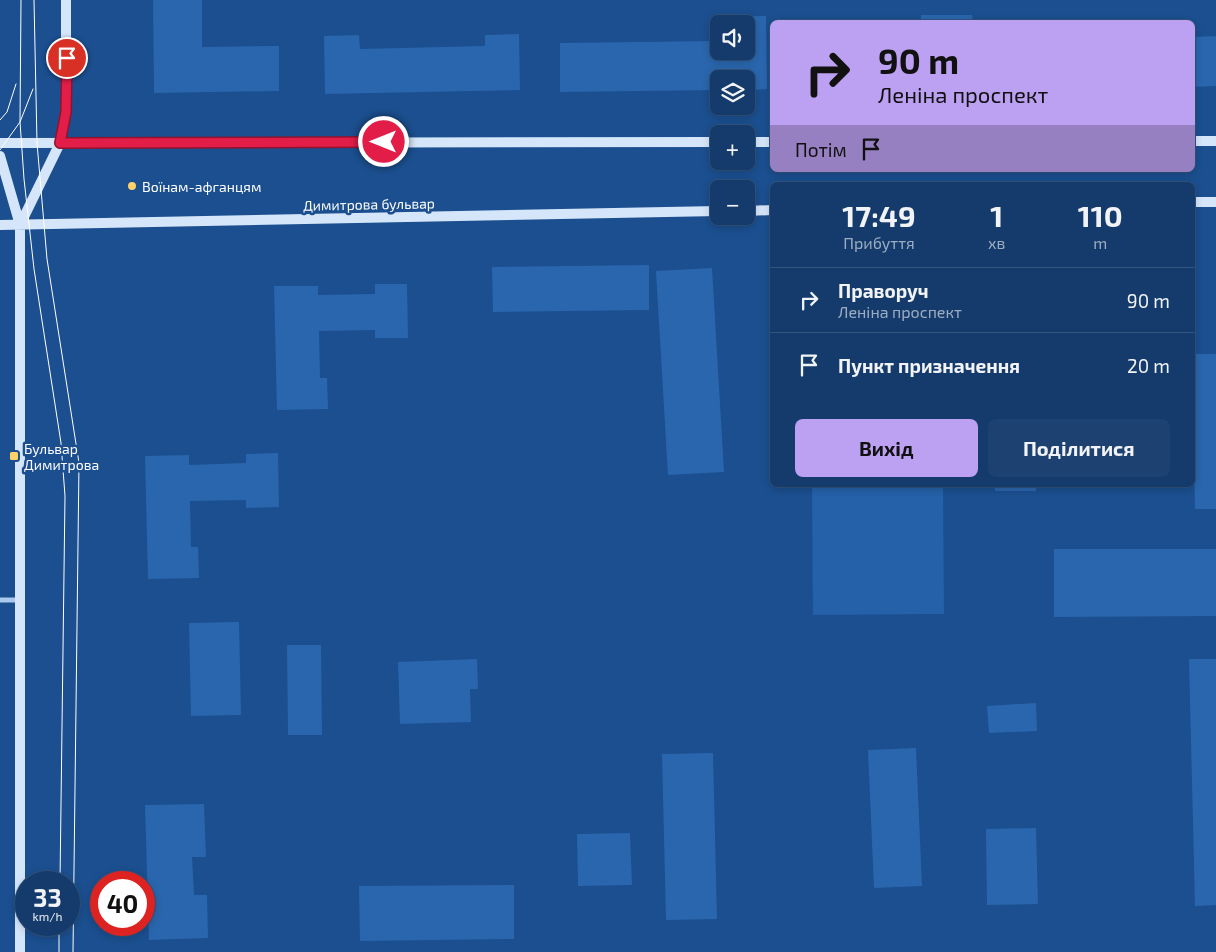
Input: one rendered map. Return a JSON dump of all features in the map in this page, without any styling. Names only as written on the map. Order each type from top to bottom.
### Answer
[{"type":"street","points":[[20,225],[60,143],[66,112],[66,0]]},
{"type":"street","points":[[1195,141],[1216,141]]},
{"type":"street","points":[[0,143],[710,142]]},
{"type":"street","points":[[755,142],[770,142]]},
{"type":"street","points":[[0,156],[20,225],[20,952]]},
{"type":"street","points":[[1195,202],[1216,202]]},
{"type":"street","points":[[755,211],[770,210]]},
{"type":"street","name":"Димитрова бульвар","points":[[0,225],[710,211]]},
{"type":"street","points":[[0,600],[19,600]]},
{"type":"shaded area","points":[[812,487],[943,487],[944,614],[813,615]]},
{"type":"building","points":[[153,0],[202,0],[202,47],[279,46],[279,91],[154,93]]},
{"type":"building","points":[[921,15],[972,15],[973,20],[921,20]]},
{"type":"building","points":[[755,16],[766,16],[767,89],[755,90],[755,70],[710,70],[710,90],[560,92],[560,43],[710,41],[710,60],[755,60]]},
{"type":"building","points":[[519,34],[520,90],[325,94],[324,36],[359,35],[360,49],[485,46],[485,35]]},
{"type":"building","points":[[1216,36],[1216,86],[1195,87],[1195,37]]},
{"type":"building","points":[[649,265],[649,310],[493,312],[492,267]]},
{"type":"building","points":[[712,268],[724,472],[668,475],[656,271]]},
{"type":"building","points":[[375,284],[407,284],[408,338],[375,338],[375,330],[319,331],[320,378],[327,378],[328,409],[277,410],[274,286],[318,286],[318,295],[375,294]]},
{"type":"building","points":[[1195,354],[1216,354],[1216,509],[1195,509]]},
{"type":"building","points":[[278,453],[279,507],[246,508],[246,500],[190,501],[191,547],[198,547],[199,578],[148,579],[145,456],[189,455],[189,465],[246,463],[246,454]]},
{"type":"building","points":[[995,487],[1036,487],[1036,491],[995,491]]},
{"type":"building","points":[[1054,549],[1216,549],[1216,616],[1054,617]]},
{"type":"building","points":[[239,622],[241,715],[191,716],[189,623]]},
{"type":"building","points":[[287,645],[321,645],[322,735],[288,735]]},
{"type":"building","points":[[477,659],[478,689],[470,689],[471,722],[400,724],[398,662]]},
{"type":"building","points":[[1189,659],[1216,659],[1216,905],[1195,906]]},
{"type":"building","points":[[1036,703],[1037,731],[989,733],[987,706]]},
{"type":"building","points":[[916,748],[922,886],[874,888],[868,750]]},
{"type":"building","points":[[713,753],[717,919],[666,920],[662,754]]},
{"type":"building","points":[[204,804],[206,857],[192,857],[194,895],[207,895],[208,938],[149,940],[149,936],[155,936],[155,871],[147,871],[145,805]]},
{"type":"building","points":[[1036,828],[1038,904],[987,905],[986,829]]},
{"type":"building","points":[[630,833],[632,885],[578,886],[577,834]]},
{"type":"building","points":[[514,885],[514,939],[360,941],[359,886]]},
{"type":"tram line","points":[[21,0],[20,122],[24,179],[34,269],[61,443],[65,496],[60,871]]},
{"type":"tram line","points":[[34,0],[37,143],[47,259],[79,463],[73,952]]},
{"type":"tram line","points":[[0,120],[7,112],[16,84]]},
{"type":"tram line","points":[[0,150],[20,122],[33,89]]},
{"type":"tram line","points":[[59,936],[59,952]]},
{"type":"place","name":"Воїнам-афганцям","points":[[132,186]]},
{"type":"place","name":"Бульвар Димитрова","points":[[14,456]]},
{"type":"route","points":[[67,58],[66,112],[60,143],[384,142]]}]
